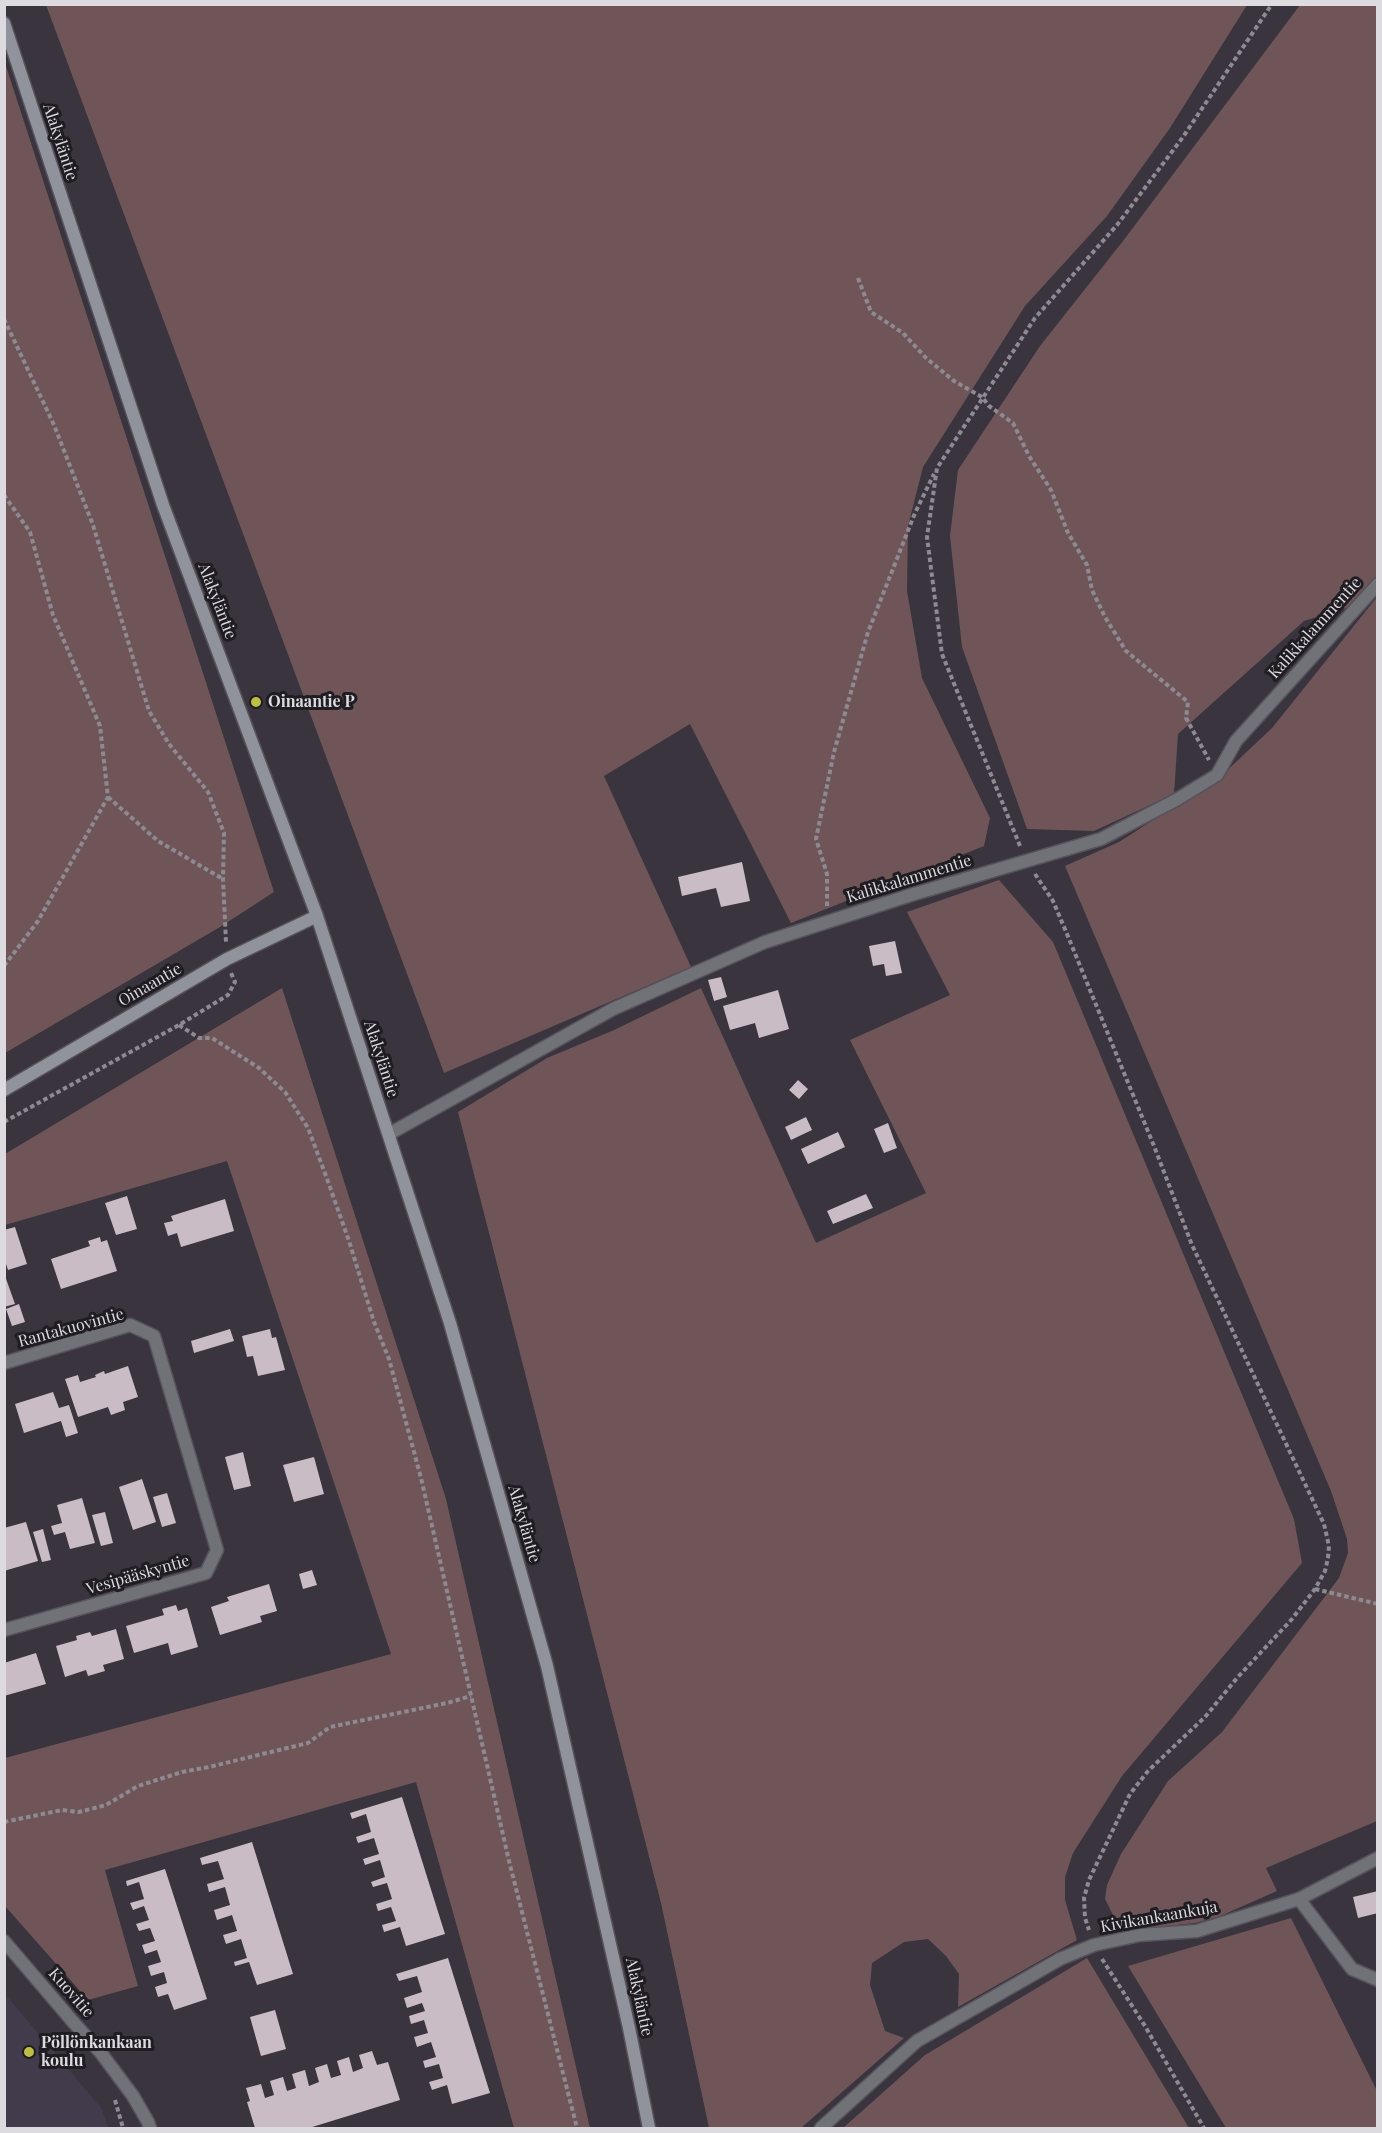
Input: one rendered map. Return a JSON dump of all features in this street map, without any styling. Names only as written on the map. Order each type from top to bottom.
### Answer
[{"type":"main road","name":"Alakyläntie","points":[[4,23],[163,505],[317,916],[450,1323],[547,1666],[629,2028],[649,2128]]},
{"type":"main road","name":"Oinaantie","points":[[4,1090],[227,959],[317,916]]},
{"type":"street","name":"Kalikkalammentie","points":[[389,1134],[613,1009],[765,942],[1101,838],[1176,801],[1217,775],[1236,741],[1377,584]]},
{"type":"street","name":"Rantakuovintie","points":[[4,1363],[130,1325],[154,1336],[183,1431]]},
{"type":"street","name":"Vesipääskyntie","points":[[4,1630],[206,1573],[217,1550],[183,1431]]},
{"type":"street","name":"Kivikankaankuja","points":[[821,2128],[917,2041],[1060,1959],[1094,1945],[1140,1935],[1197,1931],[1299,1899],[1377,1858]]},
{"type":"street","points":[[1299,1899],[1352,1969],[1377,1980]]},
{"type":"street","name":"Kuovitie","points":[[4,1941],[101,2053],[127,2088],[150,2128]]},
{"type":"path","points":[[827,922],[827,874],[816,839],[834,752],[868,632],[915,513],[937,468],[1035,318],[1117,225],[1183,137],[1272,4]]},
{"type":"path","points":[[858,278],[871,312],[903,333],[926,358],[954,381],[982,398],[989,406],[1013,423],[1029,456],[1051,490],[1068,532],[1087,565],[1092,590],[1105,617],[1126,651],[1188,702],[1186,718],[1217,775]]},
{"type":"path","points":[[4,319],[54,426],[93,525],[149,711],[169,744],[208,792],[224,833],[223,879],[227,959],[235,982],[228,995],[179,1025],[4,1122]]},
{"type":"path","points":[[937,468],[927,537],[942,654],[1010,825],[1027,861],[1053,901],[1067,934],[1192,1245],[1324,1524],[1329,1545],[1325,1571],[1315,1589],[1292,1619],[1237,1678],[1205,1717],[1148,1771],[1130,1794],[1089,1880],[1084,1898],[1085,1918],[1094,1945],[1145,2026],[1204,2128]]},
{"type":"path","points":[[4,495],[30,532],[53,615],[100,726],[108,797],[38,921],[4,966]]},
{"type":"path","points":[[108,797],[158,841],[223,879]]},
{"type":"path","points":[[179,1025],[199,1038],[212,1038],[259,1068],[285,1092],[308,1128],[349,1241],[374,1322],[389,1359],[421,1478],[512,1873],[577,2128]]},
{"type":"path","points":[[1315,1589],[1377,1604]]},
{"type":"path","points":[[4,1822],[62,1810],[79,1812],[106,1804],[138,1786],[182,1772],[308,1743],[330,1727],[471,1696]]},
{"type":"shaded area","points":[[46,5],[1247,5],[1170,128],[1107,216],[1025,306],[923,467],[908,526],[907,591],[922,678],[990,818],[984,846],[791,923],[690,724],[604,776],[691,967],[444,1073]]},
{"type":"shaded area","points":[[1300,5],[1377,5],[1377,576],[1353,606],[1304,621],[1178,734],[1174,794],[1094,831],[1027,829],[962,647],[950,536],[958,470],[1040,346],[1123,241]]},
{"type":"shaded area","points":[[5,63],[274,892],[220,927],[5,1053]]},
{"type":"shaded area","points":[[1377,597],[1377,1821],[1266,1868],[1277,1891],[1218,1917],[1195,1923],[1121,1931],[1105,1899],[1107,1885],[1121,1854],[1168,1781],[1222,1732],[1339,1578],[1348,1553],[1347,1539],[1331,1491],[1065,866],[1119,842],[1220,777],[1272,728]]},
{"type":"shaded area","points":[[999,880],[1053,942],[1294,1519],[1302,1563],[1122,1776],[1073,1853],[1065,1877],[1065,1900],[1077,1940],[958,2007],[959,1974],[946,1956],[928,1939],[904,1942],[872,1963],[870,1985],[885,2031],[904,2038],[801,2128],[709,2128],[661,1903],[458,1112],[547,1058],[614,1030],[701,988],[816,1243],[926,1193],[850,1040],[950,995],[907,912]]},
{"type":"shaded area","points":[[282,988],[446,1499],[590,2128],[514,2128],[416,1782],[105,1870],[138,1986],[88,2000],[5,1906],[5,1758],[391,1654],[227,1161],[5,1225],[5,1154]]},
{"type":"shaded area","points":[[1291,1918],[1377,2091],[1377,2128],[1226,2128],[1128,1966]]},
{"type":"shaded area","points":[[1087,1958],[1189,2128],[843,2128],[925,2055]]},
{"type":"shaded area","name":"Pöllönkankaan koulu","points":[[5,1994],[102,2109],[108,2128],[5,2128]]},
{"type":"building","points":[[742,862],[750,901],[721,907],[716,888],[682,896],[678,877]]},
{"type":"building","points":[[895,941],[902,973],[886,976],[884,964],[873,966],[869,946]]},
{"type":"building","points":[[721,977],[727,997],[714,1001],[708,980]]},
{"type":"building","points":[[778,990],[789,1029],[759,1038],[755,1023],[730,1030],[723,1006]]},
{"type":"building","points":[[798,1080],[808,1089],[799,1099],[789,1090]]},
{"type":"building","points":[[806,1117],[812,1130],[791,1140],[785,1127]]},
{"type":"building","points":[[888,1123],[897,1148],[884,1153],[874,1129]]},
{"type":"building","points":[[838,1132],[845,1147],[808,1164],[801,1149]]},
{"type":"building","points":[[866,1194],[873,1208],[833,1224],[827,1211]]},
{"type":"building","points":[[127,1196],[137,1229],[116,1235],[105,1203]]},
{"type":"building","points":[[225,1199],[234,1231],[181,1247],[177,1233],[168,1236],[164,1223],[173,1221],[171,1216]]},
{"type":"building","points":[[15,1227],[27,1264],[8,1270],[4,1258],[4,1230]]},
{"type":"building","points":[[100,1237],[101,1242],[107,1240],[117,1271],[61,1289],[51,1259],[90,1246],[88,1241]]},
{"type":"building","points":[[4,1273],[15,1304],[4,1307]]},
{"type":"building","points":[[19,1304],[25,1322],[12,1326],[6,1309]]},
{"type":"building","points":[[230,1329],[234,1341],[194,1353],[191,1341]]},
{"type":"building","points":[[270,1329],[272,1338],[276,1337],[285,1370],[258,1376],[253,1356],[247,1357],[242,1336]]},
{"type":"building","points":[[128,1366],[138,1397],[123,1402],[125,1410],[111,1415],[108,1407],[78,1417],[65,1379],[78,1375],[80,1382],[96,1377],[95,1375],[104,1371],[105,1374]]},
{"type":"building","points":[[53,1392],[59,1408],[69,1405],[78,1433],[66,1437],[61,1421],[24,1433],[15,1404]]},
{"type":"building","points":[[243,1452],[251,1486],[234,1490],[225,1457]]},
{"type":"building","points":[[314,1457],[324,1494],[294,1502],[283,1465]]},
{"type":"building","points":[[142,1479],[156,1522],[133,1530],[119,1487]]},
{"type":"building","points":[[167,1493],[176,1523],[162,1527],[153,1497]]},
{"type":"building","points":[[82,1498],[95,1543],[70,1549],[65,1532],[54,1535],[51,1526],[62,1523],[57,1505]]},
{"type":"building","points":[[105,1512],[113,1543],[101,1546],[92,1515]]},
{"type":"building","points":[[26,1522],[38,1561],[4,1571],[4,1528]]},
{"type":"building","points":[[43,1529],[51,1560],[42,1562],[33,1532]]},
{"type":"building","points":[[312,1570],[317,1585],[303,1589],[299,1574]]},
{"type":"building","points":[[269,1584],[277,1611],[260,1616],[262,1622],[220,1635],[211,1607],[229,1601],[227,1597]]},
{"type":"building","points":[[176,1605],[178,1611],[187,1608],[198,1647],[171,1655],[168,1643],[134,1653],[126,1626],[164,1615],[162,1609]]},
{"type":"building","points":[[116,1629],[124,1659],[103,1665],[105,1671],[88,1676],[86,1670],[65,1677],[56,1646],[77,1640],[76,1636],[90,1632],[92,1636]]},
{"type":"building","points":[[36,1653],[46,1684],[4,1696],[4,1663]]},
{"type":"building","points":[[402,1797],[445,1934],[406,1946],[400,1927],[384,1932],[382,1925],[396,1921],[391,1907],[378,1911],[376,1904],[392,1899],[387,1883],[373,1887],[371,1882],[385,1877],[380,1860],[365,1865],[363,1859],[379,1854],[374,1838],[358,1843],[356,1837],[371,1832],[366,1814],[352,1819],[350,1813]]},
{"type":"building","points":[[252,1842],[293,1974],[257,1985],[249,1962],[235,1966],[234,1962],[247,1958],[241,1939],[226,1944],[223,1935],[237,1931],[232,1915],[217,1920],[214,1910],[230,1905],[225,1887],[209,1892],[207,1884],[224,1879],[218,1861],[202,1865],[200,1858]]},
{"type":"building","points":[[165,1869],[207,1999],[174,2010],[168,1994],[158,1997],[155,1987],[167,1983],[164,1972],[151,1976],[148,1966],[161,1962],[157,1950],[145,1954],[142,1945],[155,1941],[150,1928],[139,1931],[136,1924],[149,1920],[144,1906],[133,1910],[130,1903],[144,1899],[139,1882],[127,1886],[126,1881]]},
{"type":"building","points":[[1378,1891],[1378,1913],[1358,1918],[1353,1897]]},
{"type":"building","points":[[448,1958],[490,2093],[452,2104],[447,2085],[432,2090],[429,2082],[443,2078],[439,2064],[425,2068],[423,2061],[436,2057],[431,2042],[417,2047],[414,2037],[428,2033],[424,2020],[411,2024],[409,2016],[425,2011],[422,2003],[407,2008],[404,1998],[422,1992],[417,1976],[399,1981],[396,1974]]},
{"type":"building","points":[[275,2010],[286,2049],[261,2056],[250,2017]]},
{"type":"building","points":[[372,2051],[377,2065],[388,2062],[400,2100],[309,2128],[255,2128],[247,2102],[250,2101],[246,2088],[261,2084],[265,2098],[274,2095],[270,2081],[283,2077],[287,2091],[296,2088],[292,2074],[305,2070],[309,2086],[319,2082],[315,2068],[327,2064],[331,2078],[341,2075],[337,2061],[349,2057],[353,2072],[363,2068],[359,2055]]},
{"type":"place","name":"Oinaantie P","points":[[256,702]]},
{"type":"place","name":"Pöllönkankaan koulu","points":[[29,2052]]}]
